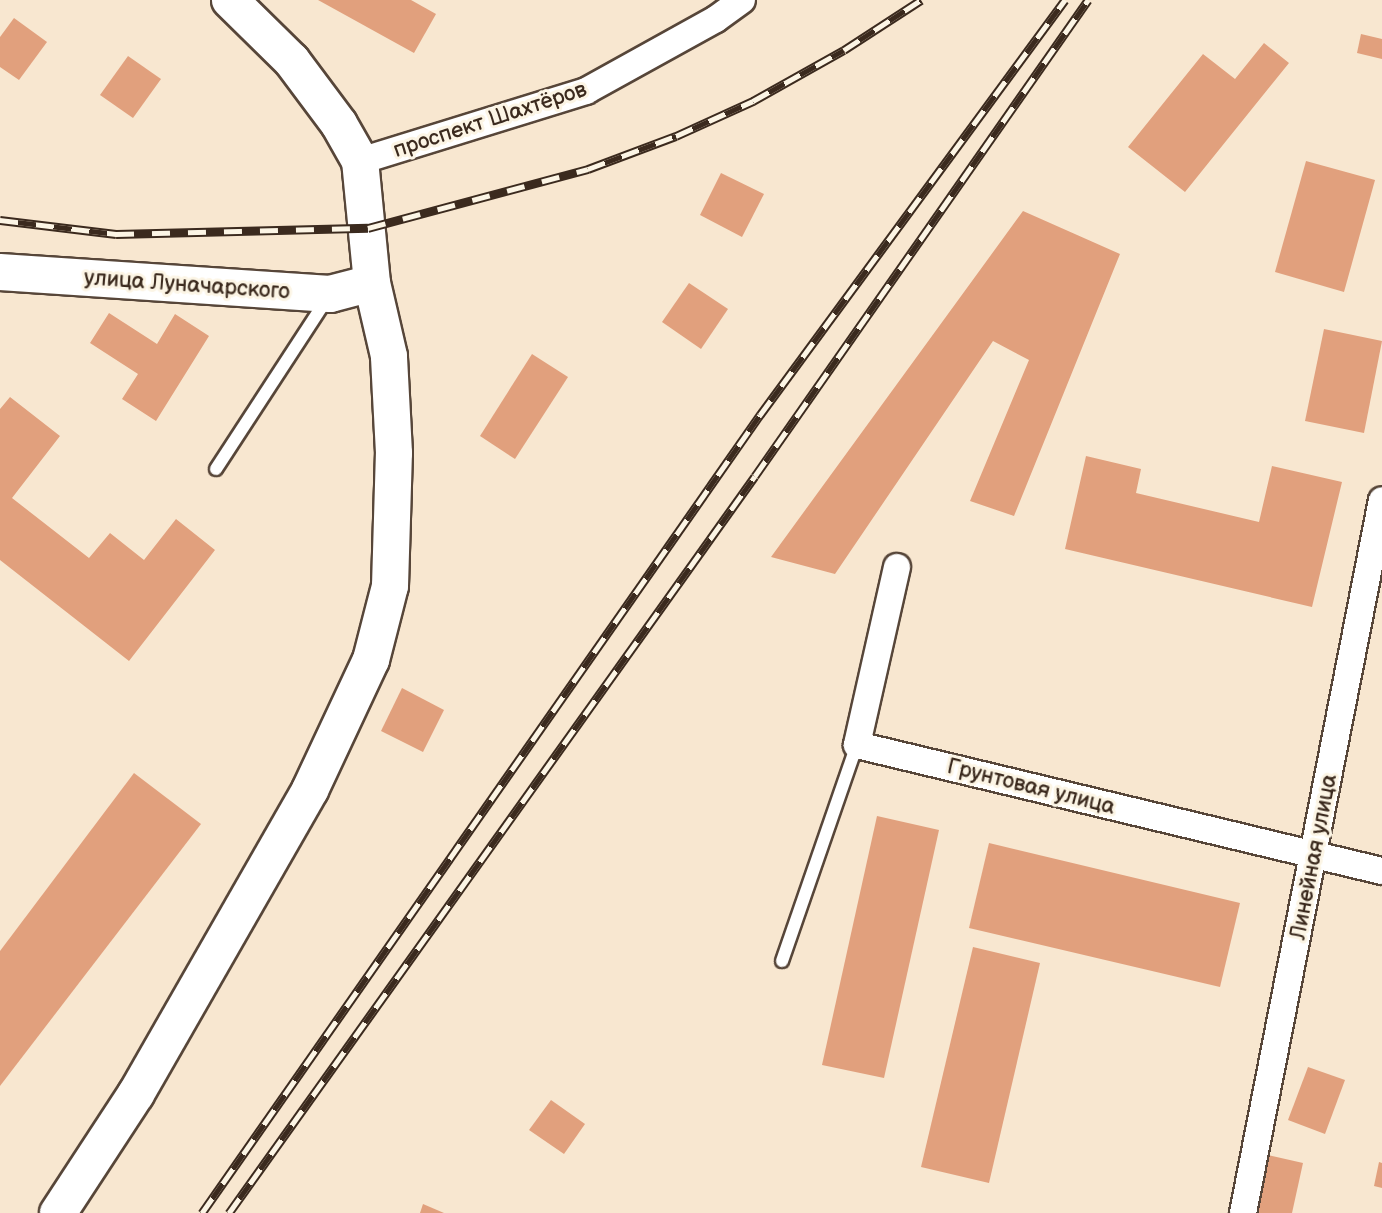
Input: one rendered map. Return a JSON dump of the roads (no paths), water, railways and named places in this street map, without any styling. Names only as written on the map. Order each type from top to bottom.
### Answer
[{"type":"main road","points":[[58,1213],[136,1094],[303,802],[371,660],[390,586],[394,453],[389,356],[372,283],[360,161],[339,124],[292,61],[230,0]]},
{"type":"main road","name":"улица Луначарского","points":[[0,272],[330,294],[372,283]]},
{"type":"street","name":"проспект Шахтёров","points":[[360,161],[586,91],[716,19],[742,0]]},
{"type":"street","name":"Линейная улица","points":[[1243,1213],[1382,500]]},
{"type":"street","points":[[857,745],[897,567]]},
{"type":"street","name":"Грунтовая улица","points":[[857,745],[1382,871]]},
{"type":"lane","points":[[216,469],[330,294]]},
{"type":"lane","points":[[782,961],[857,745]]},
{"type":"railway","points":[[0,220],[116,234],[368,228],[588,169],[676,136],[753,101],[844,50],[921,0]]},
{"type":"railway","points":[[202,1213],[760,415],[1065,0]]},
{"type":"railway","points":[[229,1213],[755,476],[1088,0]]}]
